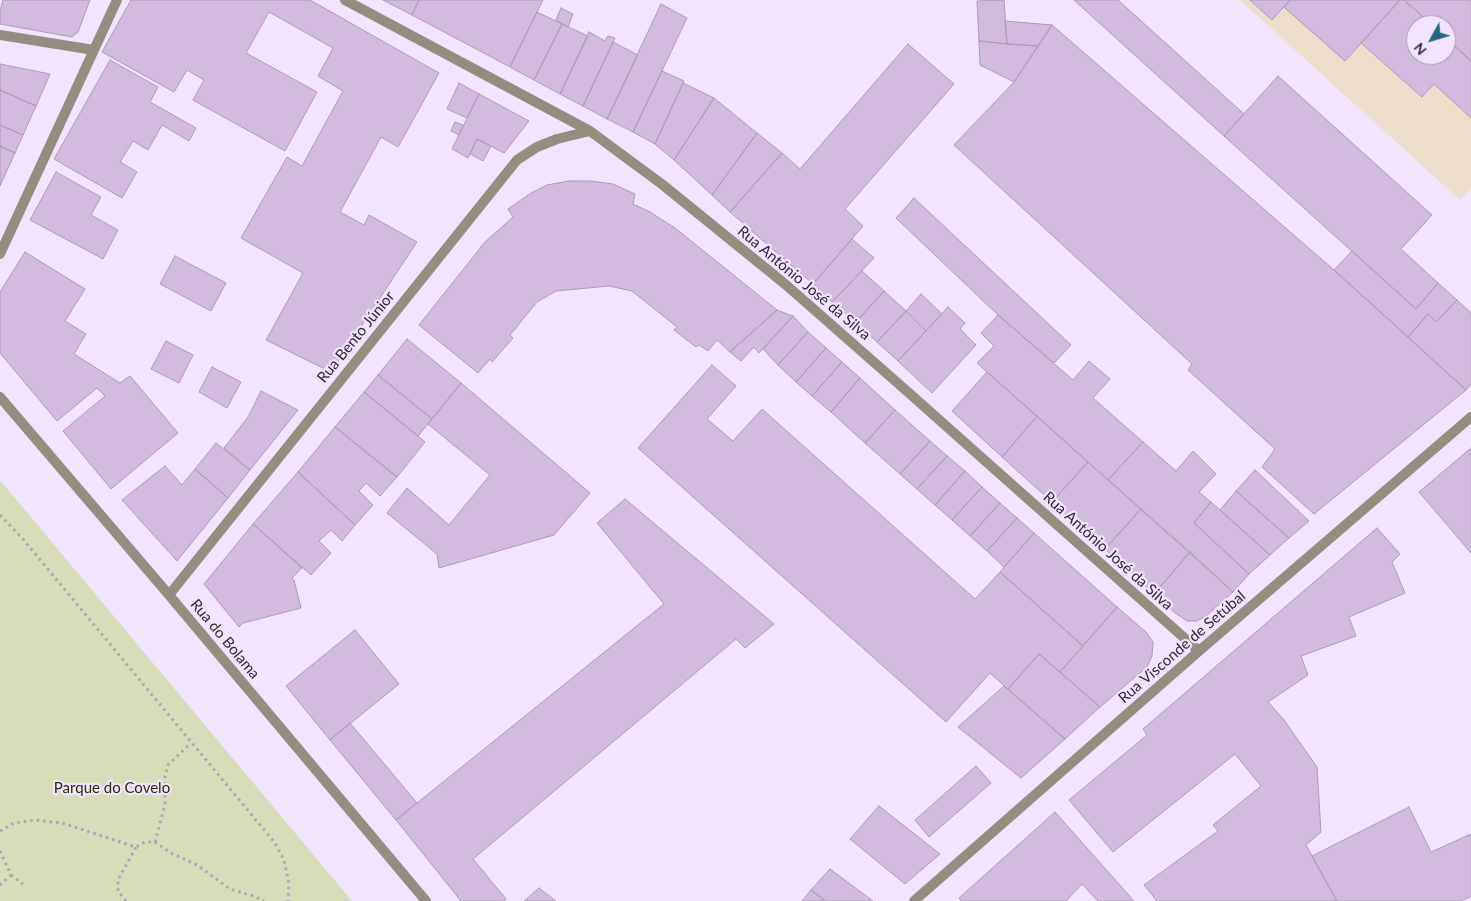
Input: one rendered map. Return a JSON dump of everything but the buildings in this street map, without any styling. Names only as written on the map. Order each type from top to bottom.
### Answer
[{"type":"street","points":[[0,254],[118,0]]},
{"type":"street","name":"Rua António José da Silva","points":[[345,0],[590,131],[663,184],[785,284],[917,399],[1199,652]]},
{"type":"street","points":[[0,36],[94,50]]},
{"type":"street","name":"Rua Bento Júnior","points":[[169,595],[517,160],[537,147],[557,139],[590,131]]},
{"type":"street","name":"Rua do Bolama","points":[[0,398],[169,595],[426,901]]},
{"type":"street","name":"Rua Visconde de Setúbal","points":[[914,901],[1471,417]]},
{"type":"path","points":[[0,515],[22,538],[274,843],[284,860],[288,884],[288,901]]},
{"type":"path","points":[[155,842],[165,804],[165,776],[168,765],[191,743]]},
{"type":"path","points":[[0,831],[14,823],[35,820],[49,821],[62,823],[136,847]]},
{"type":"path","points":[[126,901],[118,891],[118,880],[136,847],[145,842],[155,842],[171,853],[197,865],[230,889],[264,901]]},
{"type":"path","points":[[0,851],[12,875],[23,884]]},
{"type":"path","points":[[0,885],[12,875]]},
{"type":"shaded area","points":[[1240,0],[1404,0],[1411,15],[1406,15],[1406,65],[1456,65],[1456,57],[1471,61],[1471,188],[1460,200]]},
{"type":"green space","name":"Parque do Covelo","points":[[0,480],[352,901],[0,901]]}]
